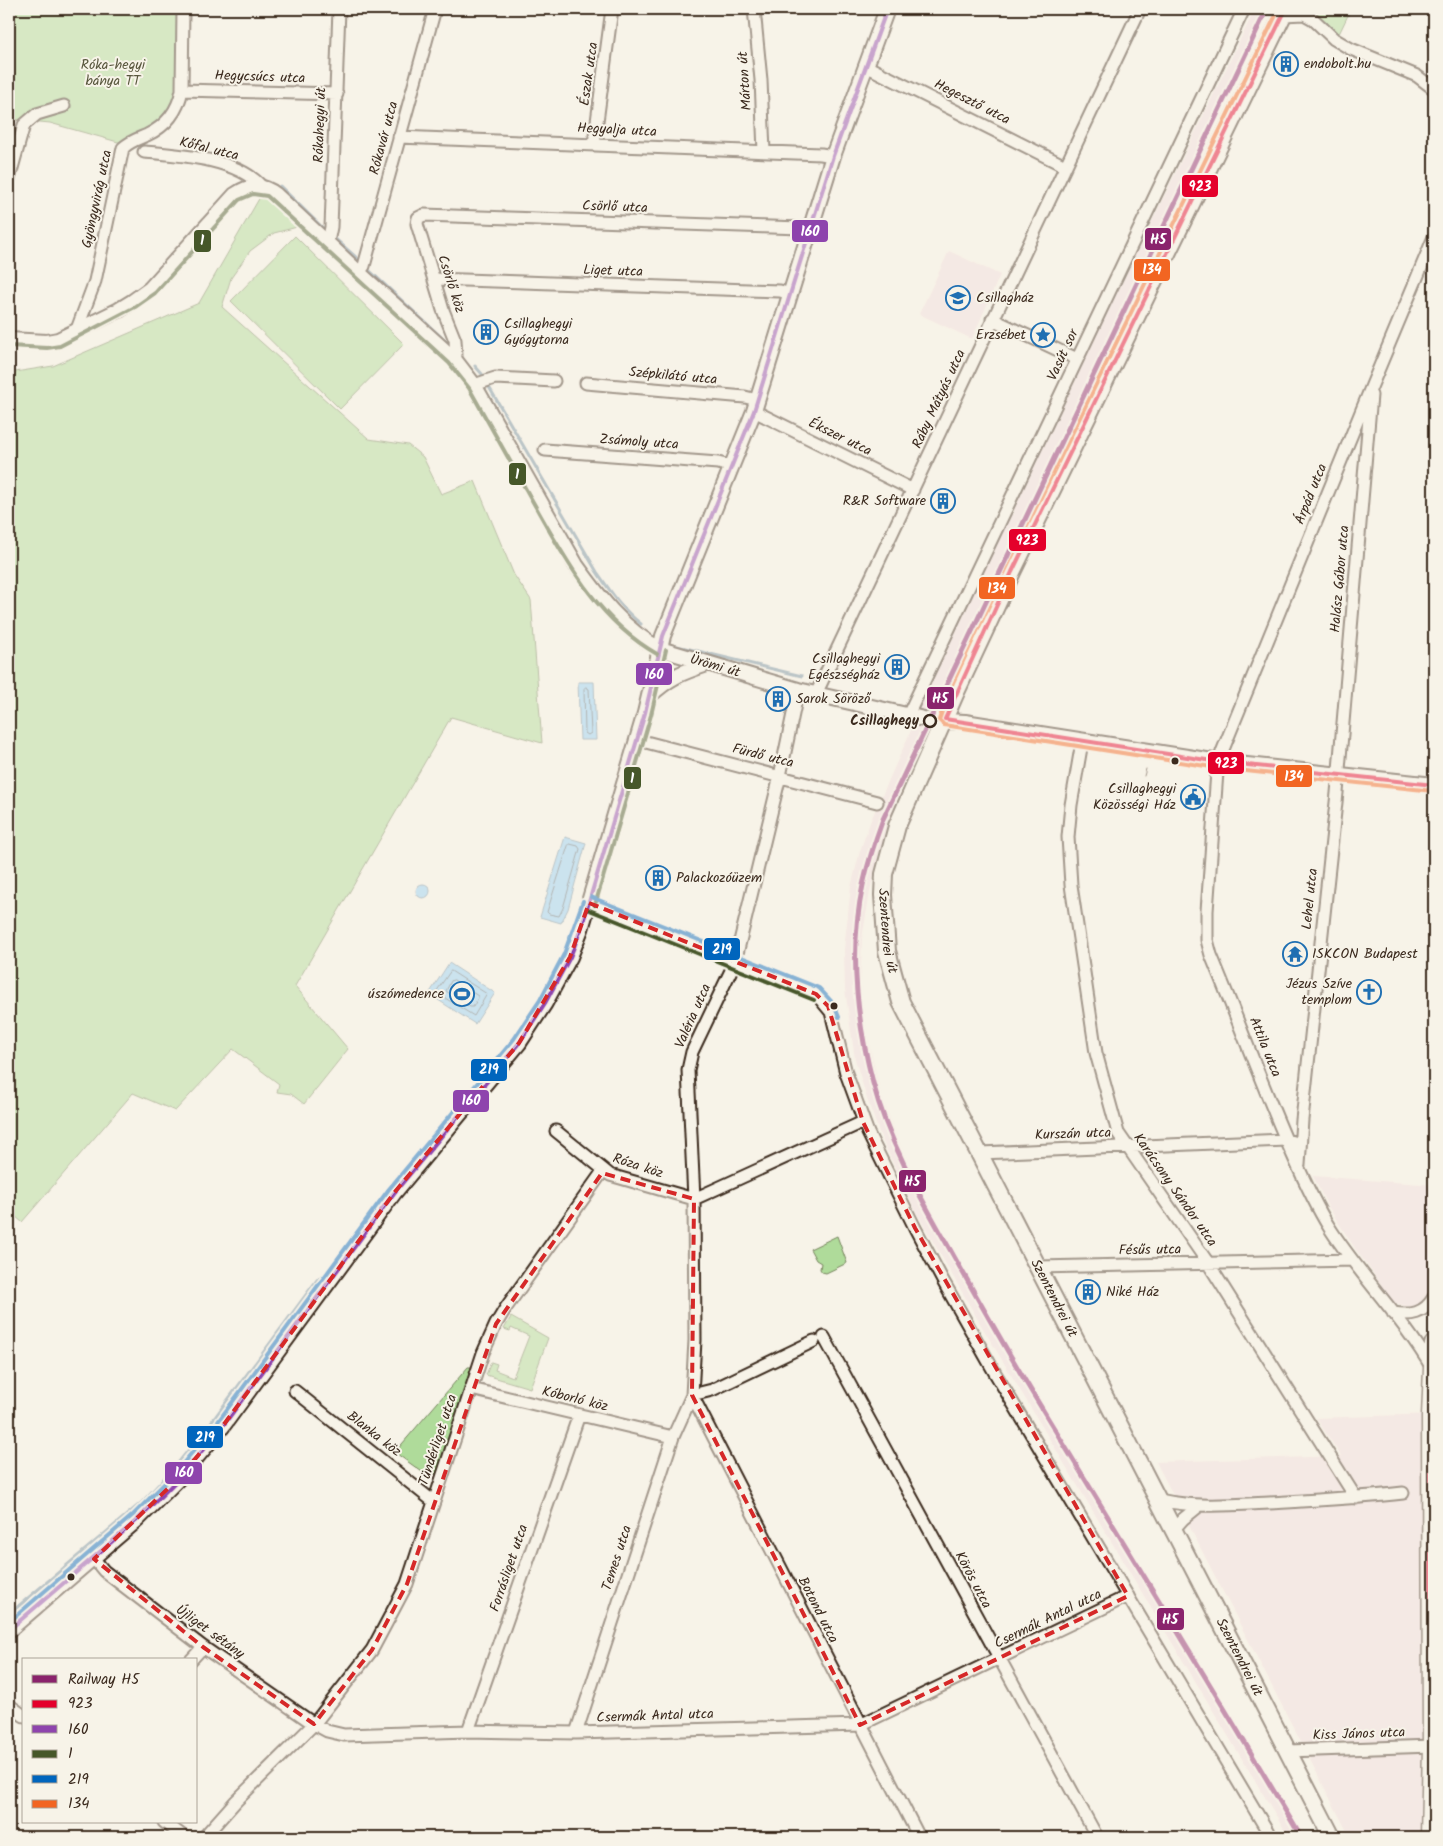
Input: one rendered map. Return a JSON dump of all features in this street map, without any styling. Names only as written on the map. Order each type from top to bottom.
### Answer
[{"type":"main road","name":"Szentendrei út","points":[[1285,12],[1012,572],[956,692],[897,826],[884,874],[883,888],[887,951],[901,1002],[1332,1837]]},
{"type":"main road","points":[[1430,1837],[1434,1344]]},
{"type":"street","name":"Gyöngyvirág utca","points":[[76,332],[95,281],[123,148],[131,141],[162,126],[173,113],[180,100],[182,90],[183,9]]},
{"type":"street","name":"Rókahegyi út","points":[[325,241],[331,227],[340,9]]},
{"type":"street","name":"Rókavár utca","points":[[359,273],[364,266],[436,9]]},
{"type":"street","name":"Észak utca","points":[[594,144],[612,9]]},
{"type":"street","name":"Márton út","points":[[754,9],[761,80],[764,152]]},
{"type":"street","points":[[9,1630],[94,1559],[137,1520],[179,1478],[222,1427],[394,1193],[519,1043],[545,1003],[570,957],[590,903],[668,622],[755,406],[834,156],[887,9]]},
{"type":"street","name":"Ráby Mátyás utca","points":[[816,694],[1140,9]]},
{"type":"street","name":"Vasút sor","points":[[908,715],[1244,9]]},
{"type":"street","points":[[1285,12],[1304,14],[1313,19],[1334,39],[1351,49],[1417,76],[1434,89]]},
{"type":"street","name":"Hegesztő utca","points":[[866,66],[1065,166]]},
{"type":"street","name":"Hegycsúcs utca","points":[[182,90],[337,94]]},
{"type":"street","points":[[9,179],[24,125],[37,114],[64,106]]},
{"type":"street","name":"Hegyalja utca","points":[[399,137],[594,144],[834,156]]},
{"type":"street","name":"Kőfal utca","points":[[144,152],[186,156],[230,167],[256,180],[262,187]]},
{"type":"street","points":[[9,340],[53,341],[76,332],[132,302],[160,280],[235,195],[246,188],[262,187]]},
{"type":"street","name":"Ürömi út","points":[[262,187],[276,195],[454,359],[474,385],[576,565],[622,621],[650,644],[707,664],[798,690],[928,720],[945,720],[1218,762],[1434,785]]},
{"type":"street","name":"Csörlő utca","points":[[418,218],[424,215],[444,215],[801,228],[811,230]]},
{"type":"street","name":"Csörlő köz","points":[[418,218],[417,224],[443,310],[455,340],[456,355],[454,359]]},
{"type":"street","name":"Árpád utca","points":[[1218,762],[1434,237]]},
{"type":"street","name":"Liget utca","points":[[434,280],[780,292],[791,294]]},
{"type":"street","points":[[992,319],[1077,359]]},
{"type":"street","points":[[474,385],[495,378],[554,381]]},
{"type":"street","name":"Szépkilátó utca","points":[[586,384],[745,397],[755,406]]},
{"type":"street","name":"Halász Gábor utca","points":[[1337,776],[1372,385]]},
{"type":"street","name":"Ékszer utca","points":[[755,406],[913,490]]},
{"type":"street","points":[[1349,440],[1368,446]]},
{"type":"street","name":"Zsámoly utca","points":[[544,450],[718,463],[730,466]]},
{"type":"street","points":[[649,696],[667,680],[707,664]]},
{"type":"street","name":"Valéria utca","points":[[692,1395],[695,1334],[694,1198],[688,1070],[692,1052],[735,962],[780,776],[798,690]]},
{"type":"street","name":"Fürdő utca","points":[[642,741],[877,802]]},
{"type":"street","name":"Karácsony Sándor utca","points":[[1082,742],[1073,792],[1068,837],[1071,885],[1096,1053],[1118,1133],[1208,1263],[1356,1498]]},
{"type":"street","name":"Attila utca","points":[[1218,762],[1207,910],[1207,940],[1211,955],[1286,1140],[1310,1194],[1329,1227],[1352,1260],[1418,1343],[1433,1370]]},
{"type":"street","name":"Lehel utca","points":[[1299,1168],[1337,776]]},
{"type":"street","points":[[590,903],[816,994],[828,1006],[846,1072],[863,1122],[943,1281],[1271,1837]]},
{"type":"street","points":[[694,1198],[863,1122]]},
{"type":"street","name":"Róza köz","points":[[556,1131],[603,1171],[622,1179],[694,1198]]},
{"type":"street","points":[[1286,1140],[1300,1144]]},
{"type":"street","name":"Kurszán utca","points":[[980,1153],[1286,1140]]},
{"type":"street","name":"Tündérliget utca","points":[[314,1724],[372,1650],[406,1584],[489,1339],[505,1310],[603,1171]]},
{"type":"street","name":"Fésűs utca","points":[[1038,1267],[1352,1260]]},
{"type":"street","points":[[1393,1313],[1413,1315],[1421,1312],[1430,1305],[1434,1297]]},
{"type":"street","name":"Körös utca","points":[[692,1395],[712,1390],[819,1339],[1097,1837]]},
{"type":"street","name":"Kóborló köz","points":[[471,1389],[673,1437]]},
{"type":"street","name":"Blanka köz","points":[[295,1391],[434,1502]]},
{"type":"street","name":"Temes utca","points":[[576,1733],[673,1437],[692,1395]]},
{"type":"street","name":"Botond utca","points":[[692,1395],[919,1837]]},
{"type":"street","name":"Forrásliget utca","points":[[468,1731],[579,1415]]},
{"type":"street","points":[[1158,1500],[1174,1504],[1199,1506],[1356,1498],[1403,1493]]},
{"type":"street","points":[[1174,1529],[1182,1519],[1199,1506]]},
{"type":"street","name":"Újliget sétány","points":[[94,1559],[104,1571],[204,1647],[314,1724]]},
{"type":"street","name":"Csermák Antal utca","points":[[314,1724],[327,1731],[344,1735],[468,1731],[576,1733],[860,1725],[999,1660],[1128,1596]]},
{"type":"street","points":[[193,1658],[204,1647]]},
{"type":"street","points":[[9,1705],[22,1715]]},
{"type":"street","points":[[204,1837],[236,1800],[314,1724]]},
{"type":"street","name":"Kiss János utca","points":[[1288,1751],[1432,1746]]},
{"type":"street","points":[[167,1824],[184,1837]]},
{"type":"highlighted area","points":[[589,903],[816,994],[828,1006],[863,1122],[915,1228],[1128,1596],[860,1725],[692,1395],[694,1199],[602,1173],[496,1324],[407,1584],[372,1650],[314,1724],[203,1647],[94,1559],[179,1478],[222,1427],[394,1193],[519,1043],[570,957]]},
{"type":"shaded area","points":[[1255,9],[1271,9],[944,699],[886,830],[871,886],[862,938],[860,989],[863,1018],[881,1096],[911,1174],[992,1318],[1304,1837],[1289,1837],[981,1325],[916,1212],[882,1140],[867,1099],[855,1059],[845,989],[844,949],[851,887],[860,851],[871,820],[917,717],[925,695],[922,693],[1008,512],[1014,514],[1014,507],[1046,439]]},
{"type":"shaded area","name":"Csillagház","points":[[949,251],[1000,275],[972,339],[919,314]]},
{"type":"shaded area","points":[[1313,1176],[1434,1185],[1431,1288],[1428,1300],[1419,1306],[1409,1307],[1393,1303],[1327,1205]]},
{"type":"shaded area","points":[[1434,1414],[1434,1837],[1350,1837],[1156,1462],[1341,1456],[1316,1418]]},
{"type":"green space","name":"Róka-hegyi bánya TT","points":[[9,9],[179,9],[177,89],[171,108],[154,126],[118,142],[50,123],[9,119]]},
{"type":"green space","points":[[1351,9],[1338,36],[1327,22],[1312,10]]},
{"type":"green space","points":[[264,190],[301,226],[274,233],[250,251],[231,278],[222,307],[369,439],[408,445],[423,457],[441,494],[475,481],[514,575],[531,600],[542,743],[451,717],[295,986],[348,1049],[304,1104],[291,1094],[277,1092],[279,1084],[233,1049],[175,1111],[133,1093],[22,1222],[9,1211],[9,373],[53,366],[199,303]]},
{"type":"green space","points":[[295,236],[404,344],[340,409],[231,301]]},
{"type":"green space","points":[[837,1236],[847,1263],[826,1273],[822,1272],[820,1269],[821,1263],[816,1260],[810,1249]]},
{"type":"green space","points":[[511,1317],[548,1338],[530,1388],[486,1375],[491,1362],[497,1364],[495,1370],[513,1377],[529,1336],[511,1328],[510,1331],[504,1329]]},
{"type":"green space","points":[[468,1367],[473,1367],[474,1369],[438,1470],[435,1474],[425,1474],[397,1454],[396,1451]]},
{"type":"water","points":[[578,682],[594,682],[596,740],[580,740]]},
{"type":"water","points":[[565,837],[586,843],[568,909],[561,923],[540,917]]},
{"type":"water","points":[[420,884],[426,884],[430,891],[426,898],[420,898],[416,894],[416,888]]},
{"type":"water","name":"úszómedence","points":[[449,963],[495,993],[475,1024],[429,994]]},
{"type":"waterway","points":[[280,186],[325,230]]},
{"type":"waterway","points":[[333,237],[358,259]]},
{"type":"waterway","points":[[369,270],[450,345]]},
{"type":"waterway","points":[[475,366],[482,374]]},
{"type":"waterway","points":[[489,387],[597,572],[622,606],[641,624]]},
{"type":"waterway","points":[[677,646],[802,676]]},
{"type":"waterway","points":[[9,1614],[141,1503],[174,1468],[216,1416],[317,1280],[324,1274]]},
{"type":"tram line","points":[[1144,776],[1146,769]]},
{"type":"rail line","name":"H5","points":[[1267,9],[883,819],[863,885],[856,934],[856,984],[862,1034],[873,1083],[888,1128],[907,1170],[1016,1365],[1301,1837]]},
{"type":"transit line","name":"160","points":[[9,1630],[137,1520],[179,1478],[222,1427],[394,1193],[519,1043],[545,1003],[570,957],[581,929],[645,713],[663,636],[754,411],[833,156],[887,9]]},
{"type":"transit line","name":"134","points":[[1279,9],[1006,569],[950,689],[939,720],[944,725],[1218,768],[1433,791]]},
{"type":"transit line","name":"923","points":[[945,719],[1012,572],[1286,9]]},
{"type":"transit line","name":"1","points":[[9,346],[47,348],[60,346],[135,307],[155,293],[239,200],[253,194],[267,196],[449,363],[469,388],[558,545],[585,587],[617,624],[657,654]]},
{"type":"transit line","name":"1","points":[[595,905],[651,715],[666,650]]},
{"type":"transit line","name":"923","points":[[945,719],[1219,762],[1434,785]]},
{"type":"transit line","name":"219","points":[[591,897],[819,988],[833,1003],[839,1017]]},
{"type":"transit line","name":"219","points":[[9,1622],[133,1515],[174,1474],[217,1423],[389,1189],[514,1039],[540,1000],[564,954],[583,901]]},
{"type":"transit line","name":"1","points":[[587,909],[814,1000]]},
{"type":"transit line","name":"923","points":[[1430,1837],[1431,1467],[1434,1344]]},
{"type":"place","name":"endobolt.hu","points":[[1286,64]]},
{"type":"place","name":"Csillagház","points":[[958,298]]},
{"type":"place","name":"Csillaghegyi Gyógytorna","points":[[486,332]]},
{"type":"place","name":"Erzsébet","points":[[1043,335]]},
{"type":"place","name":"R&R Software","points":[[943,501]]},
{"type":"place","name":"Csillaghegyi Egészségház","points":[[897,667]]},
{"type":"place","name":"Sarok Söröző","points":[[778,699]]},
{"type":"place","name":"Csillaghegy","points":[[930,721]]},
{"type":"place","name":"Csillaghegyi Közösségi Ház","points":[[1193,797]]},
{"type":"place","name":"Palackozóüzem","points":[[658,878]]},
{"type":"place","name":"ISKCON Budapest","points":[[1295,954]]},
{"type":"place","name":"Jézus Szíve templom","points":[[1369,992]]},
{"type":"place","name":"úszómedence","points":[[462,994]]},
{"type":"place","name":"Niké Ház","points":[[1088,1292]]}]
